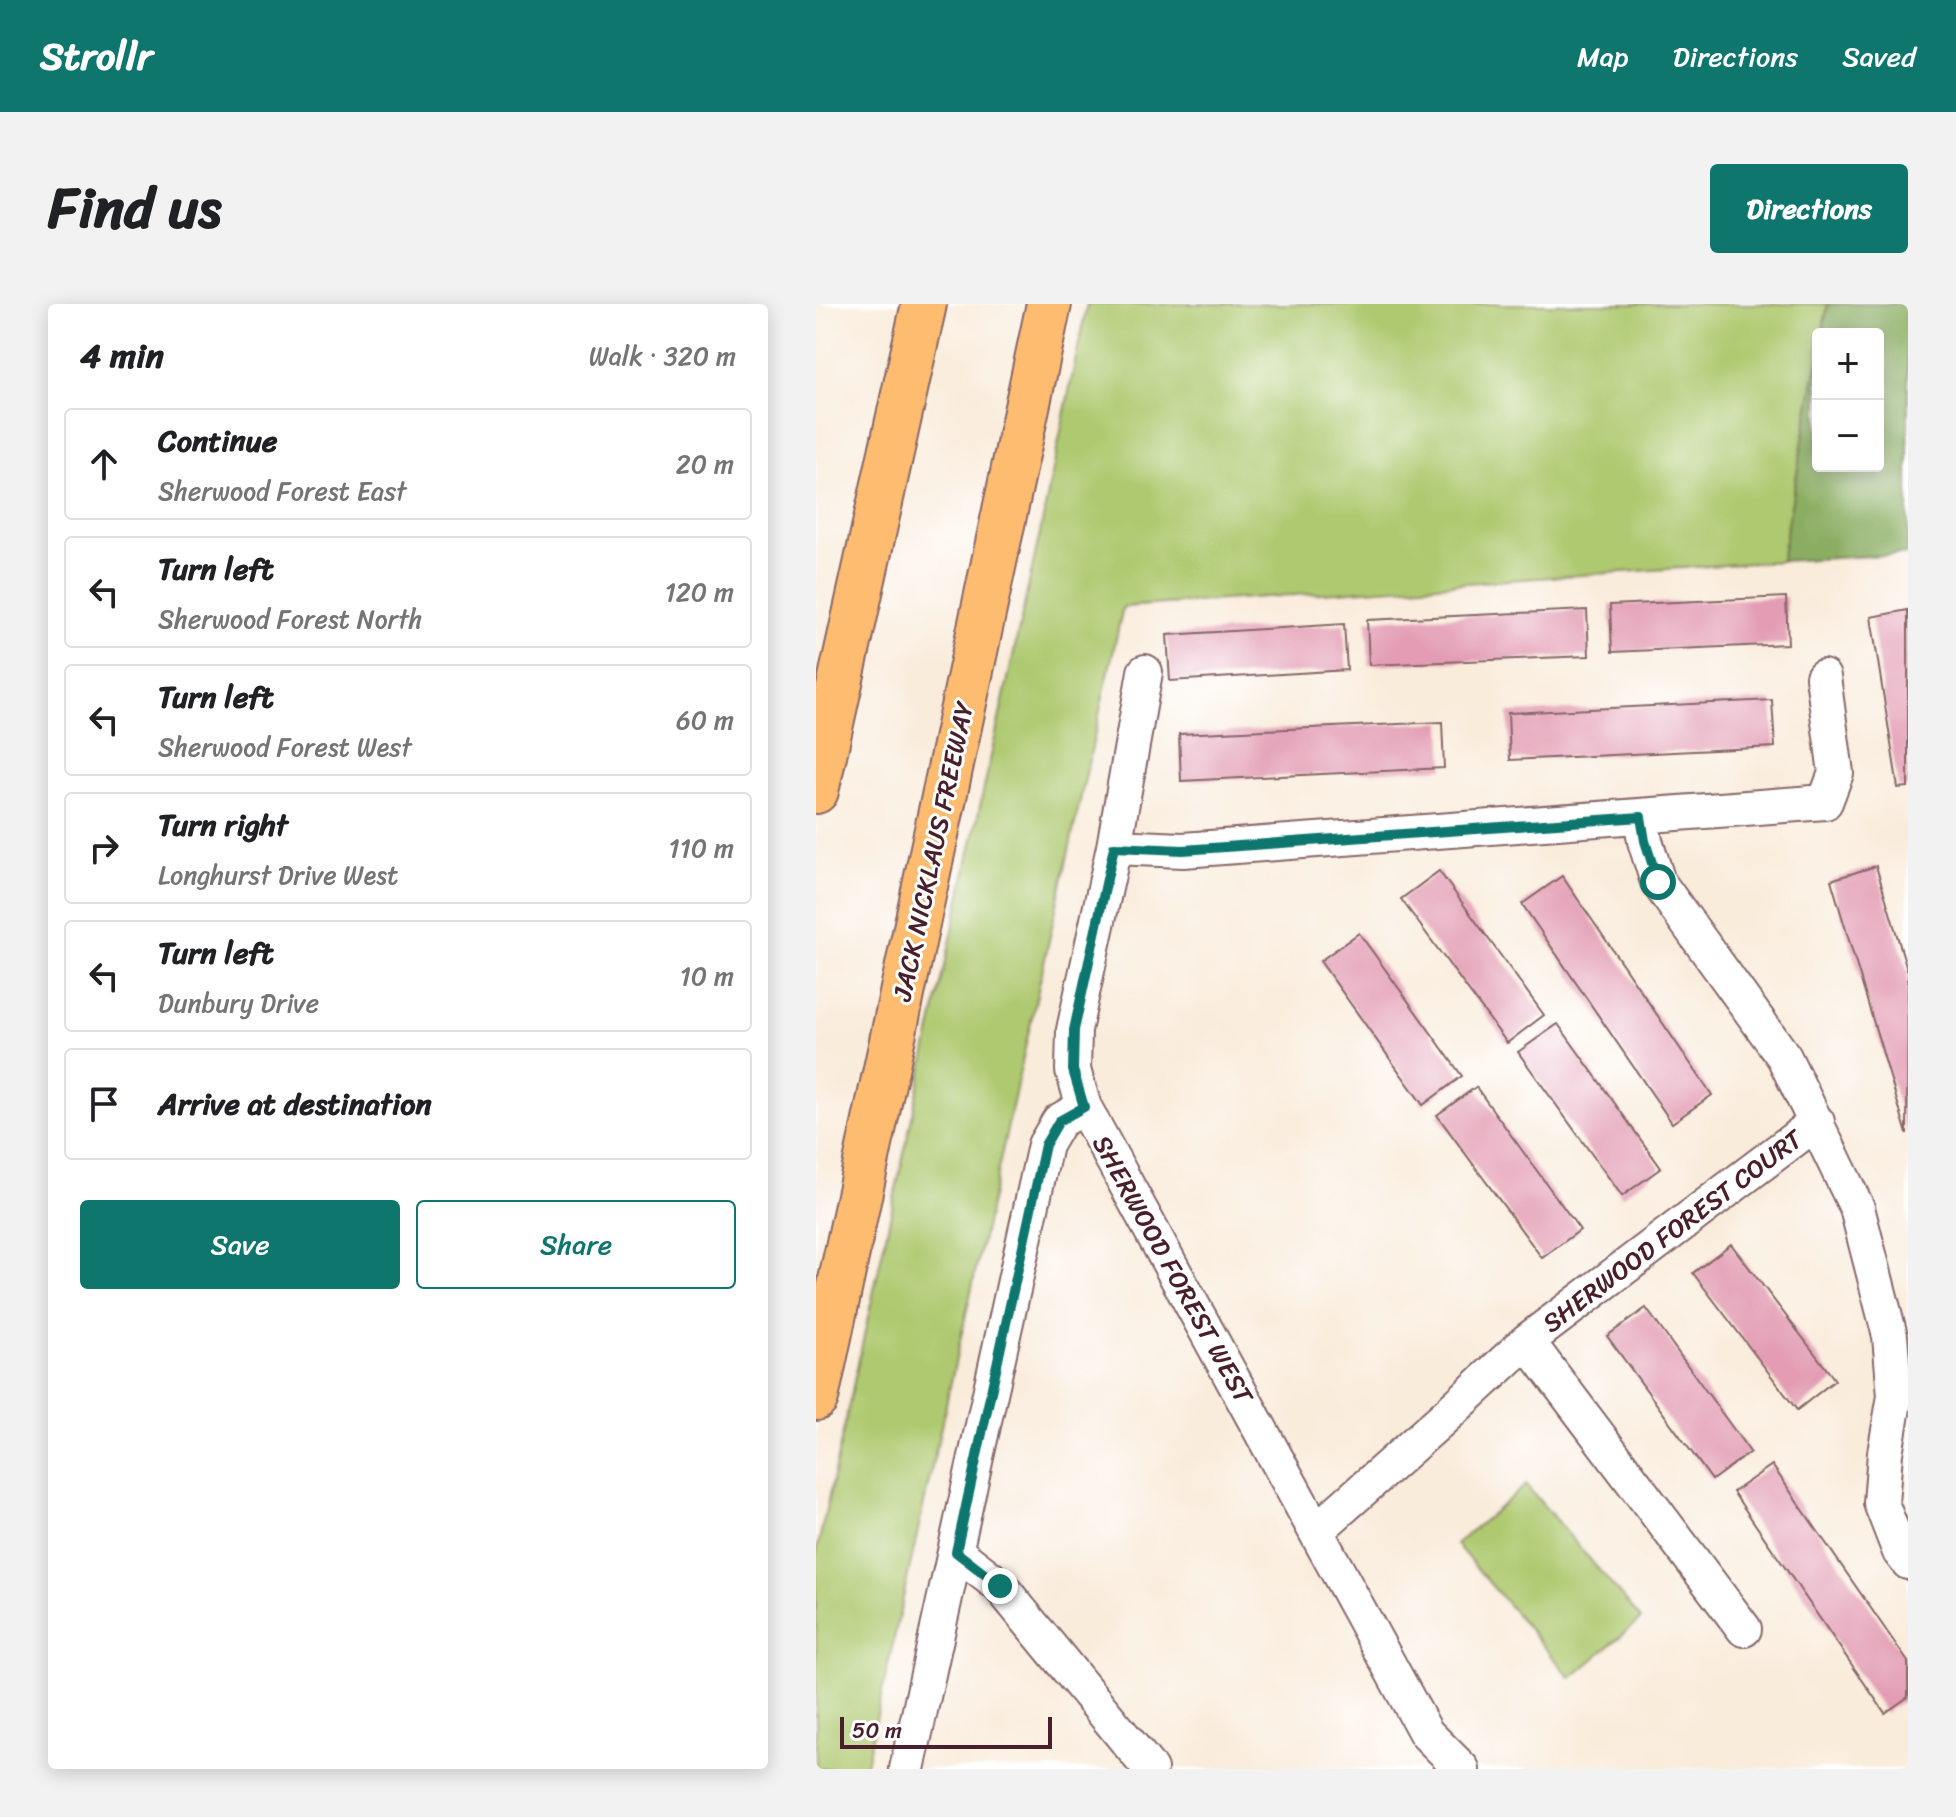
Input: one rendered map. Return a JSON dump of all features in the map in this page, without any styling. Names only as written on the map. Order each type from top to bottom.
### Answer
[{"type":"highway","points":[[887,470],[915,304]]},
{"type":"highway","points":[[816,791],[924,304]]},
{"type":"highway","name":"JACK NICKLAUS FREEWAY","points":[[816,1398],[1049,304]]},
{"type":"street","name":"SHERWOOD FOREST WEST","points":[[1145,672],[1114,847],[1074,1030],[1073,1070],[1084,1107],[1426,1733],[1462,1769]]},
{"type":"street","points":[[1114,847],[1183,850],[1825,802],[1836,773],[1823,677]]},
{"type":"street","points":[[1641,817],[1658,882],[1784,1057],[1857,1208],[1890,1336],[1895,1396],[1885,1453],[1881,1503],[1900,1552],[1908,1562]]},
{"type":"street","points":[[907,1769],[1045,1145],[1059,1121],[1084,1107]]},
{"type":"street","name":"SHERWOOD FOREST COURT","points":[[1316,1531],[1527,1341],[1817,1122]]},
{"type":"street","name":"SHERWOOD FOREST COURT","points":[[1527,1341],[1744,1629]]},
{"type":"street","points":[[956,1552],[1000,1586],[1150,1769]]},
{"type":"green space","points":[[1087,304],[1828,304],[1823,328],[1812,328],[1812,391],[1781,561],[1123,607],[865,1769],[816,1769],[816,1555],[1041,528]]},
{"type":"green space","points":[[1828,304],[1908,304],[1908,554],[1781,561],[1812,391],[1812,472],[1884,472],[1884,328],[1823,328]]},
{"type":"green space","points":[[1526,1485],[1641,1619],[1571,1678],[1456,1544]]},
{"type":"building","points":[[1786,597],[1788,644],[1612,652],[1610,605]]},
{"type":"building","points":[[1587,610],[1589,656],[1369,665],[1367,620]]},
{"type":"building","points":[[1908,610],[1908,787],[1898,788],[1871,617]]},
{"type":"building","points":[[1344,624],[1347,670],[1170,681],[1167,635]]},
{"type":"building","points":[[1772,700],[1775,747],[1510,760],[1508,713]]},
{"type":"building","points":[[1442,722],[1444,768],[1181,781],[1179,734]]},
{"type":"building","points":[[1876,866],[1908,972],[1907,1134],[1831,880]]},
{"type":"building","points":[[1439,871],[1544,1015],[1507,1043],[1401,899]]},
{"type":"building","points":[[1562,876],[1712,1095],[1672,1123],[1522,904]]},
{"type":"building","points":[[1359,933],[1462,1076],[1423,1105],[1320,961]]},
{"type":"building","points":[[1558,1024],[1661,1168],[1622,1196],[1518,1052]]},
{"type":"building","points":[[1476,1087],[1580,1230],[1542,1258],[1437,1115]]},
{"type":"building","points":[[1731,1244],[1835,1380],[1797,1410],[1693,1273]]},
{"type":"building","points":[[1646,1308],[1750,1452],[1712,1480],[1607,1336]]},
{"type":"building","points":[[1772,1465],[1908,1662],[1908,1697],[1885,1713],[1733,1492]]},
{"type":"route","points":[[1000,1586],[956,1552],[1045,1145],[1059,1121],[1084,1107],[1073,1070],[1074,1030],[1114,847],[1183,850],[1641,817],[1658,882]]}]
